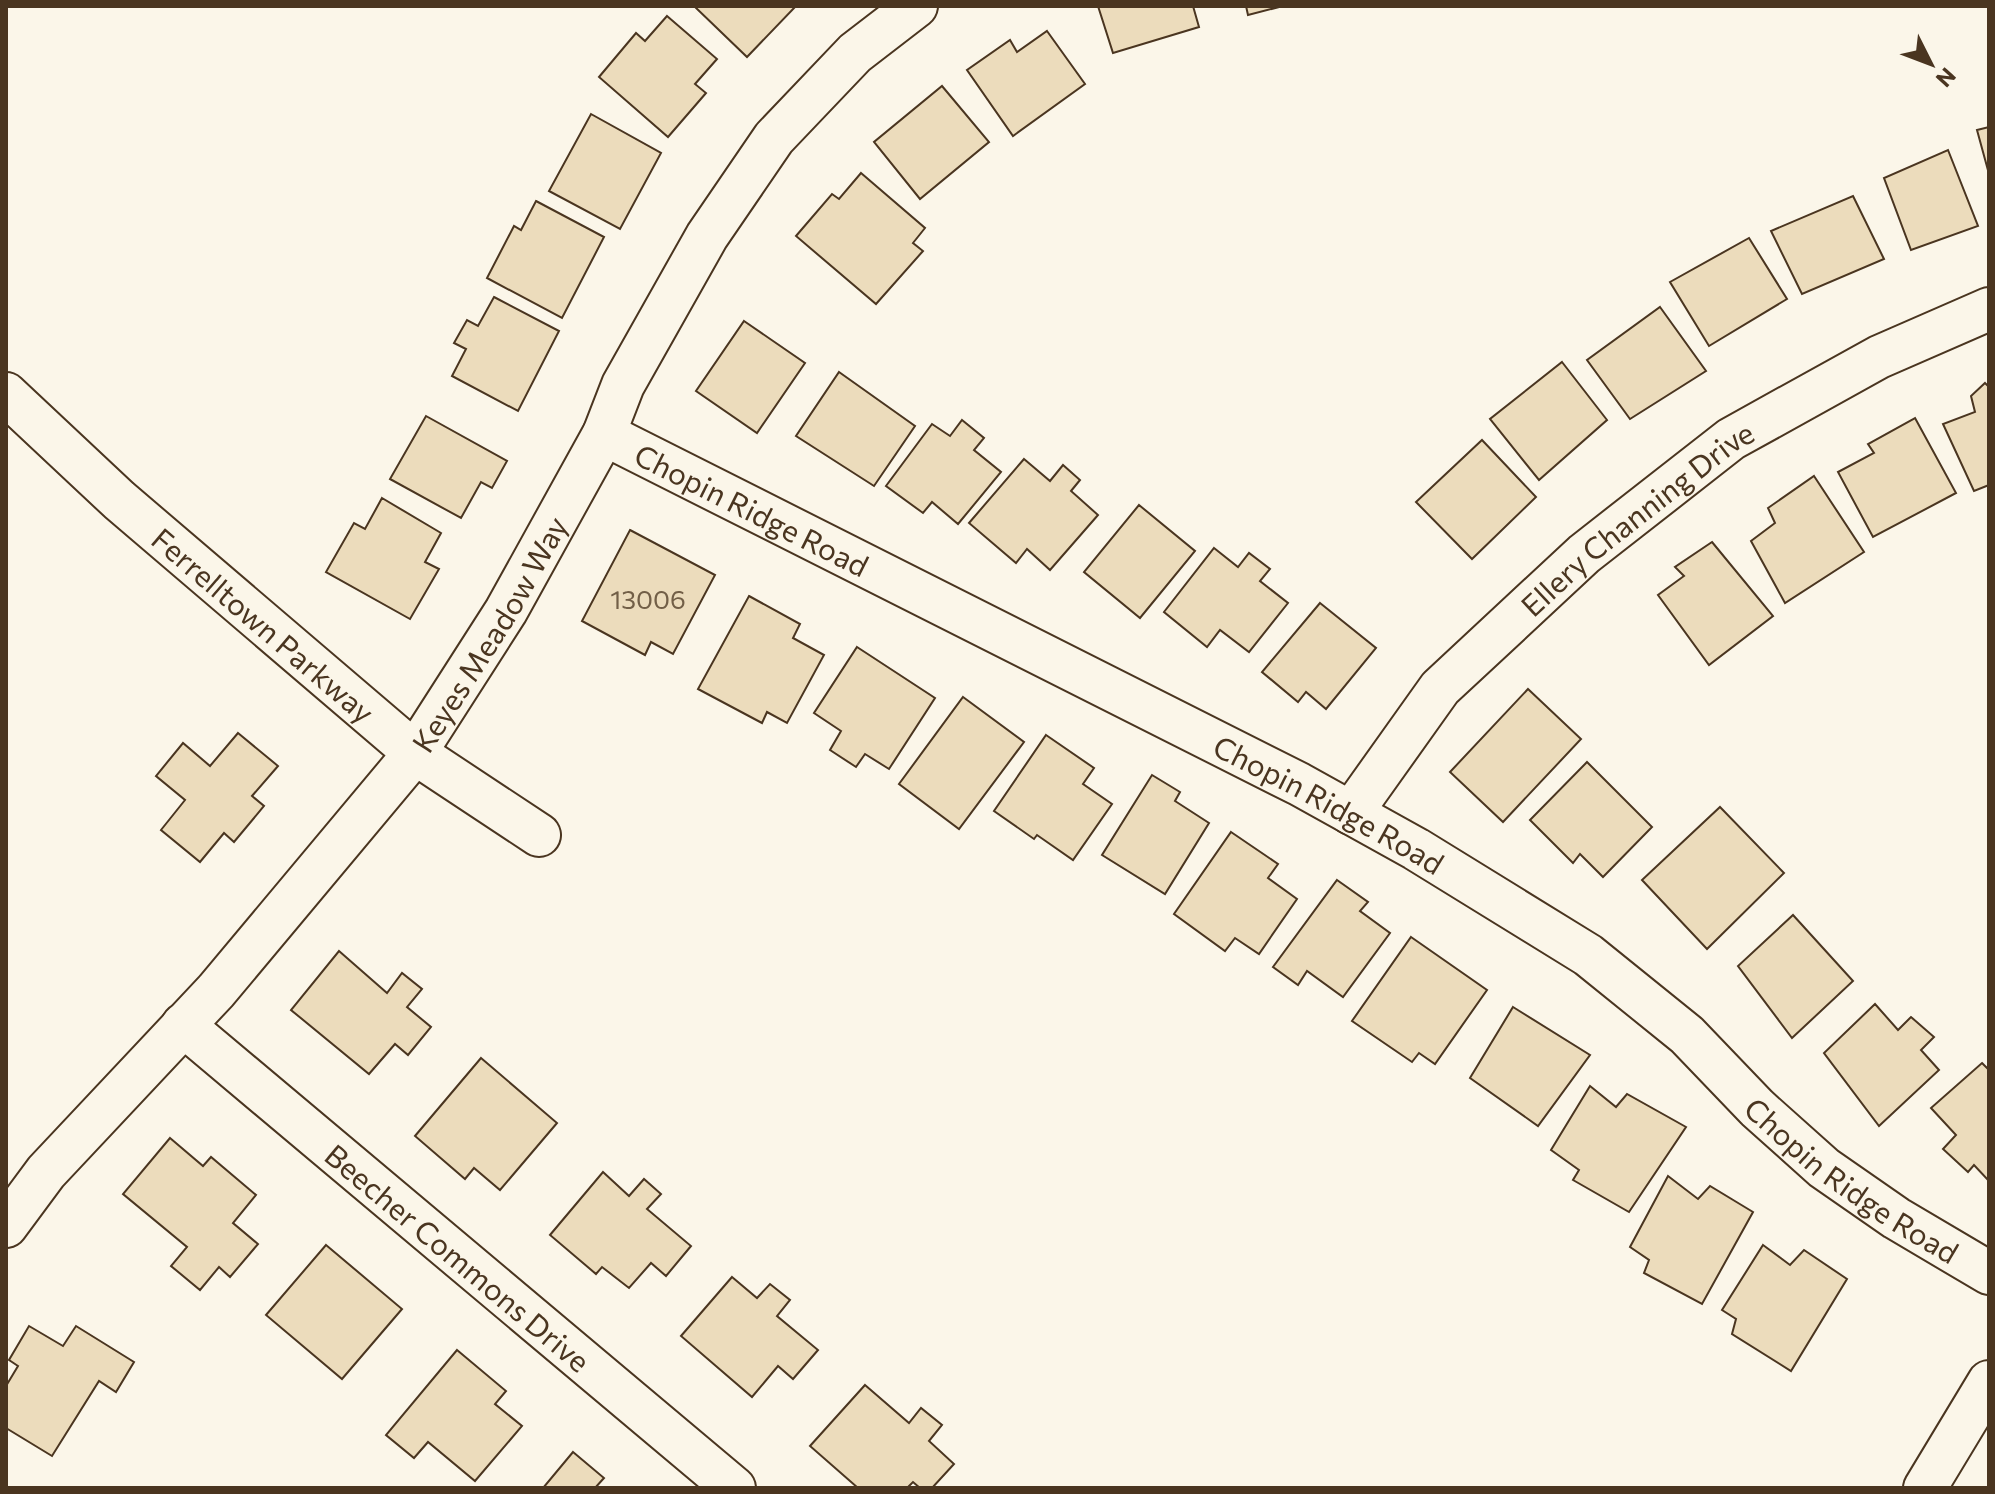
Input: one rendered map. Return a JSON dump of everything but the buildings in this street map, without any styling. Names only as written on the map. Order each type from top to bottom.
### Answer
[{"type":"street","name":"Keyes Meadow Way","points":[[6,1226],[46,1172],[183,1025],[326,862],[415,753],[506,611],[604,434],[623,385],[707,236],[774,138],[855,53],[916,6]]},
{"type":"street","name":"Ellery Channing Drive","points":[[1351,813],[1440,688],[1584,554],[1731,439],[1879,357],[1989,309]]},
{"type":"street","name":"Ferrelltown Parkway","points":[[6,394],[119,500],[415,753],[539,835]]},
{"type":"street","name":"Chopin Ridge Road","points":[[604,434],[1270,770],[1416,849],[1588,955],[1687,1035],[1757,1108],[1824,1168],[1896,1218],[1989,1273]]},
{"type":"street","name":"Beecher Commons Drive","points":[[183,1025],[734,1488]]},
{"type":"street","points":[[1925,1488],[1989,1382]]}]
